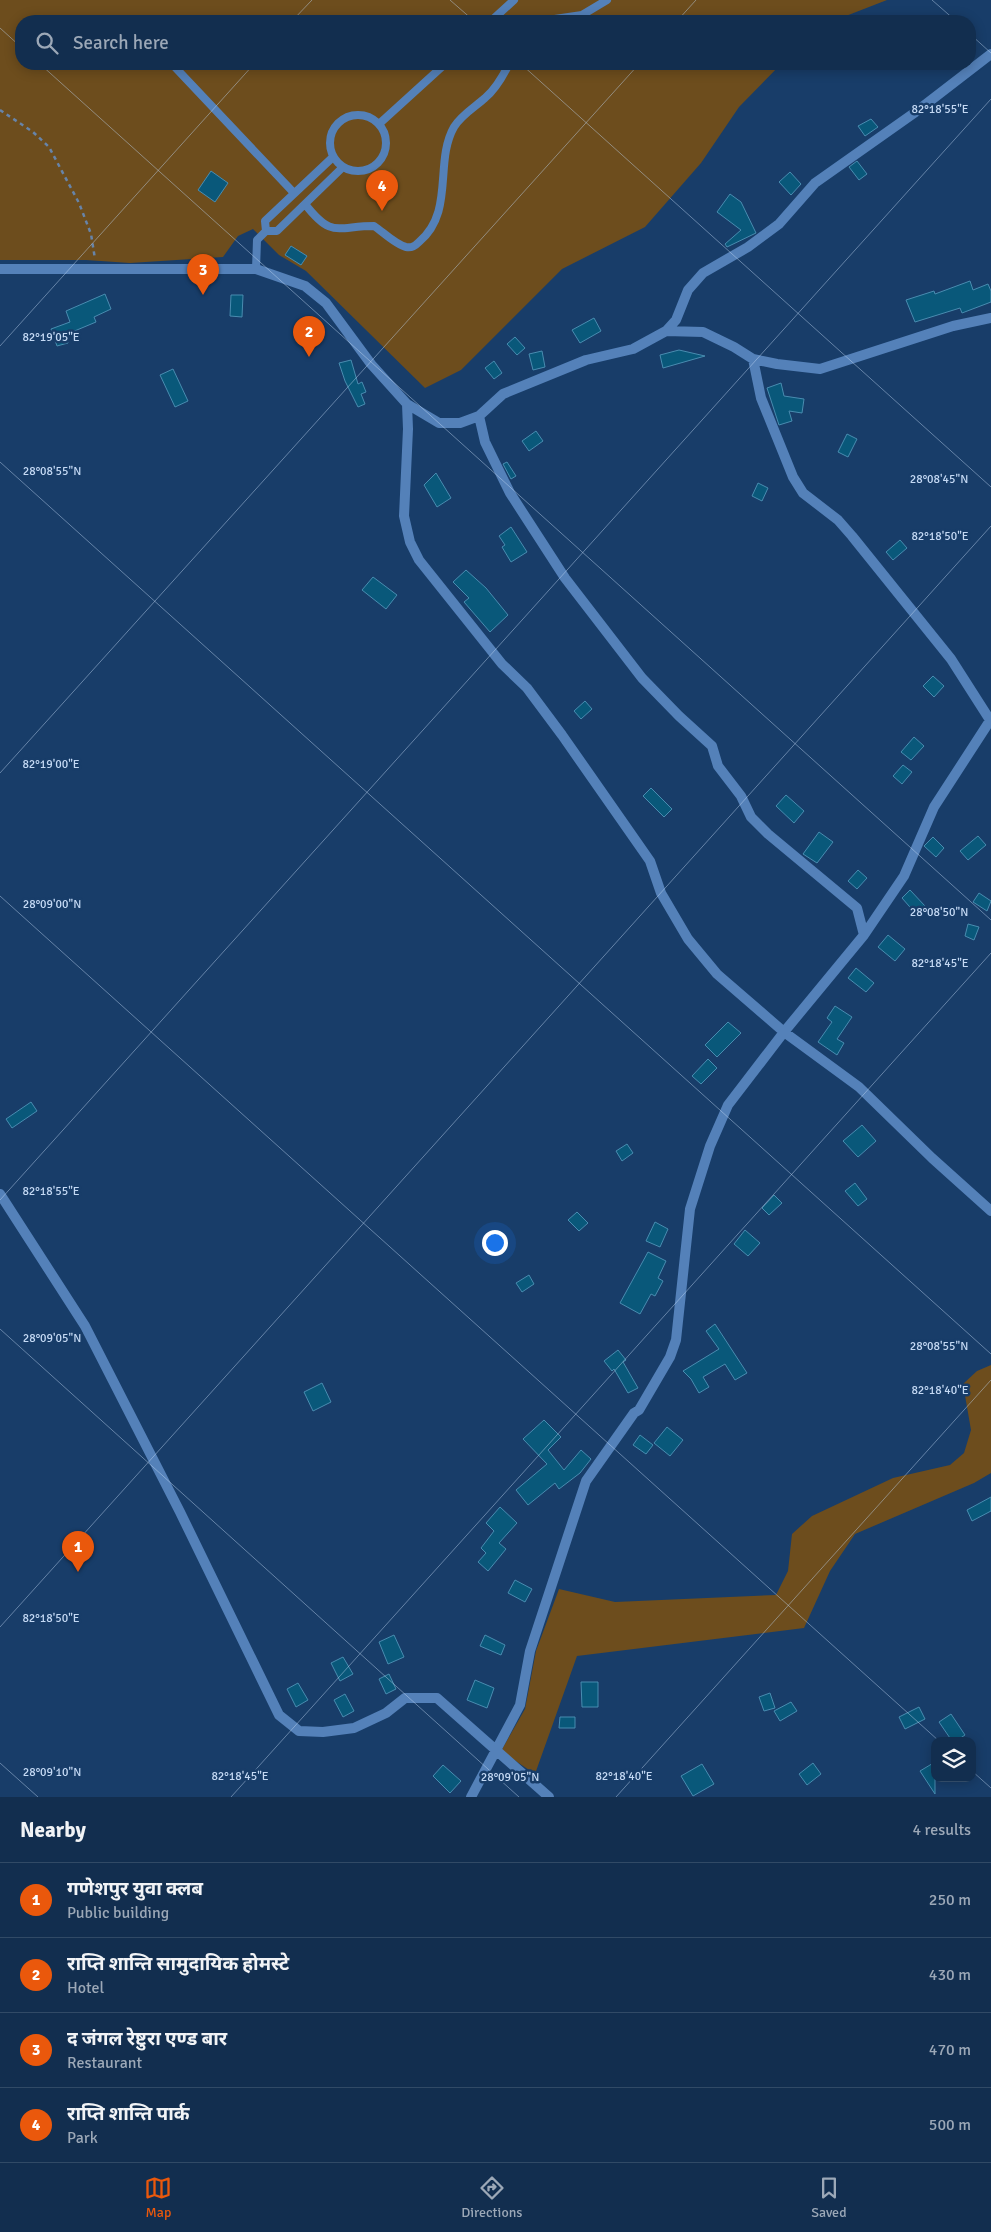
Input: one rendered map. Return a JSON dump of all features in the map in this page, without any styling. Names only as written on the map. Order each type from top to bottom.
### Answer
[{"type":"street","points":[[976,66],[991,54]]},
{"type":"street","points":[[0,269],[256,269],[305,286],[326,303],[371,364],[407,404],[439,423],[460,424],[479,416],[503,394],[586,360],[633,349],[666,331],[676,320],[688,290],[703,273],[748,247],[779,224],[815,183],[917,111],[970,70]]},
{"type":"street","points":[[666,331],[703,332],[734,347],[753,359],[820,369],[953,326],[991,318]]},
{"type":"street","points":[[471,1797],[520,1705],[530,1651],[586,1481],[634,1413],[639,1410],[670,1357],[676,1340],[690,1209],[710,1146],[728,1105],[784,1032],[864,935],[904,876],[934,807],[990,719],[951,659],[852,536],[838,520],[803,493],[793,477],[761,398],[753,359]]},
{"type":"street","points":[[407,404],[408,429],[404,516],[410,542],[418,560],[502,664],[527,688],[562,735],[650,861],[661,892],[688,939],[717,974],[784,1032],[859,1087],[932,1158],[991,1211]]},
{"type":"street","points":[[479,416],[486,442],[510,493],[565,578],[642,678],[678,716],[712,746],[718,766],[741,796],[751,817],[768,834],[857,908],[864,935]]},
{"type":"street","points":[[0,1194],[84,1326],[180,1512],[279,1715],[298,1732],[324,1732],[354,1728],[386,1713],[406,1698],[437,1698],[549,1797]]},
{"type":"lane","points":[[498,15],[514,0]]},
{"type":"lane","points":[[582,15],[607,0]]},
{"type":"lane","points":[[178,70],[294,193]]},
{"type":"lane","points":[[379,124],[438,70]]},
{"type":"lane","points":[[305,204],[324,225],[336,229],[374,226],[404,247],[414,247],[425,237],[436,222],[448,145],[454,126],[487,97],[506,70]]},
{"type":"lane","points":[[355,115],[362,115],[379,124],[385,133],[387,141],[384,156],[380,163],[366,171],[358,172],[343,167],[333,157],[330,137],[342,120],[355,115]]},
{"type":"lane","points":[[266,231],[265,220],[333,157]]},
{"type":"lane","points":[[256,269],[257,240],[266,231],[278,231],[343,167]]},
{"type":"path","points":[[0,110],[33,132],[49,147],[79,203],[91,234],[97,270]]},
{"type":"shaded area","points":[[0,0],[887,0],[848,15],[15,15],[15,70],[775,70],[739,107],[701,163],[645,227],[562,269],[461,370],[425,388],[306,271],[279,255],[253,229],[238,236],[223,257],[130,263],[86,260],[0,260]]},
{"type":"shaded area","points":[[991,1365],[991,1473],[974,1483],[855,1534],[830,1571],[804,1628],[577,1656],[535,1774],[501,1751],[525,1709],[536,1651],[559,1589],[615,1602],[776,1595],[788,1571],[792,1534],[812,1516],[893,1478],[950,1465],[964,1453],[971,1430],[963,1384],[977,1371]]},
{"type":"building","points":[[871,119],[878,127],[865,136],[858,126]]},
{"type":"building","points":[[857,161],[867,174],[859,180],[849,167]]},
{"type":"building","points":[[211,171],[228,183],[215,202],[198,190]]},
{"type":"building","points":[[790,172],[801,184],[791,195],[779,182]]},
{"type":"building","points":[[730,194],[741,202],[756,233],[727,247],[725,244],[741,230],[717,212]]},
{"type":"building","points":[[291,246],[307,256],[301,265],[285,255]]},
{"type":"building","points":[[970,281],[973,290],[988,284],[991,291],[991,302],[962,313],[960,308],[915,322],[906,300],[934,291],[935,294]]},
{"type":"building","points":[[105,294],[111,309],[94,317],[96,322],[65,335],[68,343],[57,346],[51,329],[70,322],[66,311]]},
{"type":"building","points":[[231,295],[243,295],[242,317],[230,316]]},
{"type":"building","points":[[594,318],[601,331],[580,343],[572,330]]},
{"type":"building","points":[[515,337],[525,348],[517,355],[507,344]]},
{"type":"building","points":[[679,350],[705,356],[663,368],[660,355]]},
{"type":"building","points":[[542,351],[545,367],[533,370],[529,354]]},
{"type":"building","points":[[351,360],[358,384],[362,382],[366,392],[361,394],[365,404],[358,407],[345,381],[339,363]]},
{"type":"building","points":[[494,361],[502,373],[494,379],[485,368]]},
{"type":"building","points":[[173,369],[188,401],[175,407],[160,375]]},
{"type":"building","points":[[781,383],[784,396],[804,399],[802,413],[789,411],[792,421],[779,425],[767,388]]},
{"type":"building","points":[[536,431],[543,441],[529,451],[522,441]]},
{"type":"building","points":[[847,434],[857,439],[848,457],[838,452]]},
{"type":"building","points":[[507,462],[516,476],[511,479],[503,464]]},
{"type":"building","points":[[436,473],[451,498],[437,507],[424,485]]},
{"type":"building","points":[[758,483],[768,488],[762,501],[752,496]]},
{"type":"building","points":[[511,527],[527,552],[511,562],[502,547],[505,545],[499,536]]},
{"type":"building","points":[[900,540],[907,548],[893,560],[886,552]]},
{"type":"building","points":[[466,570],[486,588],[508,615],[490,632],[464,602],[469,598],[453,582]]},
{"type":"building","points":[[373,577],[397,595],[386,609],[362,590]]},
{"type":"building","points":[[933,676],[944,686],[934,697],[923,686]]},
{"type":"building","points":[[585,701],[592,709],[581,719],[574,711]]},
{"type":"building","points":[[914,737],[924,746],[911,760],[901,752]]},
{"type":"building","points":[[903,765],[912,772],[902,784],[893,776]]},
{"type":"building","points":[[651,788],[672,809],[664,817],[643,796]]},
{"type":"building","points":[[786,795],[804,811],[794,823],[776,806]]},
{"type":"building","points":[[819,832],[833,842],[817,863],[803,854]]},
{"type":"building","points":[[978,836],[986,845],[968,860],[960,851]]},
{"type":"building","points":[[933,837],[944,848],[936,857],[924,846]]},
{"type":"building","points":[[858,870],[867,878],[857,889],[848,881]]},
{"type":"building","points":[[910,890],[925,906],[916,914],[902,898]]},
{"type":"building","points":[[979,893],[991,901],[987,911],[973,902]]},
{"type":"building","points":[[968,924],[979,927],[974,940],[965,936]]},
{"type":"building","points":[[888,935],[905,949],[895,961],[878,947]]},
{"type":"building","points":[[856,968],[874,983],[866,992],[848,978]]},
{"type":"building","points":[[835,1006],[852,1017],[837,1039],[844,1043],[837,1055],[818,1042],[832,1022],[827,1018]]},
{"type":"building","points":[[728,1022],[741,1033],[717,1057],[705,1045]]},
{"type":"building","points":[[708,1059],[717,1068],[701,1084],[692,1076]]},
{"type":"building","points":[[31,1102],[37,1111],[12,1128],[6,1119]]},
{"type":"building","points":[[862,1125],[876,1141],[858,1157],[843,1141]]},
{"type":"building","points":[[627,1144],[633,1153],[622,1161],[616,1151]]},
{"type":"building","points":[[855,1183],[867,1199],[858,1206],[845,1191]]},
{"type":"building","points":[[774,1195],[782,1203],[769,1215],[762,1208]]},
{"type":"building","points":[[577,1212],[588,1223],[579,1231],[568,1220]]},
{"type":"building","points":[[655,1222],[668,1229],[660,1247],[646,1241]]},
{"type":"building","points":[[745,1230],[760,1243],[748,1256],[734,1244]]},
{"type":"building","points":[[648,1252],[666,1261],[658,1278],[663,1281],[655,1296],[651,1294],[640,1314],[620,1303]]},
{"type":"building","points":[[529,1275],[534,1284],[522,1292],[516,1283]]},
{"type":"building","points":[[715,1324],[747,1373],[735,1380],[725,1364],[703,1377],[709,1387],[699,1393],[691,1379],[683,1371],[719,1349],[706,1331]]},
{"type":"building","points":[[618,1350],[626,1360],[623,1362],[638,1388],[628,1393],[614,1369],[612,1371],[604,1361]]},
{"type":"building","points":[[322,1383],[331,1402],[313,1411],[304,1392]]},
{"type":"building","points":[[544,1420],[561,1437],[548,1450],[564,1470],[581,1450],[591,1459],[580,1473],[559,1489],[555,1483],[528,1505],[516,1490],[547,1464],[523,1439]]},
{"type":"building","points":[[667,1427],[683,1440],[670,1456],[654,1443]]},
{"type":"building","points":[[640,1435],[653,1445],[646,1454],[633,1445]]},
{"type":"building","points":[[991,1497],[991,1511],[972,1521],[967,1510]]},
{"type":"building","points":[[500,1507],[517,1523],[499,1543],[506,1549],[488,1571],[478,1562],[486,1553],[481,1548],[494,1531],[486,1523]]},
{"type":"building","points":[[515,1580],[532,1589],[525,1602],[508,1593]]},
{"type":"building","points":[[394,1635],[404,1657],[388,1664],[379,1642]]},
{"type":"building","points":[[485,1635],[505,1645],[501,1655],[480,1646]]},
{"type":"building","points":[[343,1657],[353,1674],[340,1681],[331,1663]]},
{"type":"building","points":[[389,1674],[396,1689],[386,1694],[379,1679]]},
{"type":"building","points":[[475,1680],[494,1688],[487,1708],[467,1700]]},
{"type":"building","points":[[581,1682],[598,1682],[598,1707],[582,1707]]},
{"type":"building","points":[[298,1683],[308,1700],[296,1707],[287,1689]]},
{"type":"building","points":[[770,1693],[775,1708],[764,1711],[759,1697]]},
{"type":"building","points":[[345,1694],[354,1711],[343,1717],[334,1700]]},
{"type":"building","points":[[791,1702],[797,1711],[780,1721],[774,1711]]},
{"type":"building","points":[[919,1707],[925,1719],[905,1729],[899,1717]]},
{"type":"building","points":[[951,1714],[965,1735],[962,1737],[949,1737],[939,1722]]},
{"type":"building","points":[[560,1717],[575,1717],[575,1728],[559,1728]]},
{"type":"building","points":[[813,1763],[821,1774],[807,1785],[799,1774]]},
{"type":"building","points":[[702,1764],[714,1784],[693,1796],[681,1776]]},
{"type":"building","points":[[931,1764],[931,1782],[935,1782],[935,1794],[920,1771]]},
{"type":"building","points":[[443,1765],[461,1781],[450,1793],[433,1776]]},
{"type":"place","name":"राप्ति शान्ति पार्क","points":[[382,211]]},
{"type":"place","name":"द जंगल रेष्टुरा एण्ड बार","points":[[203,295]]},
{"type":"place","name":"राप्ति शान्ति सामुदायिक होमस्टे","points":[[309,357]]},
{"type":"place","name":"गणेशपुर युवा क्लब","points":[[78,1572]]}]
